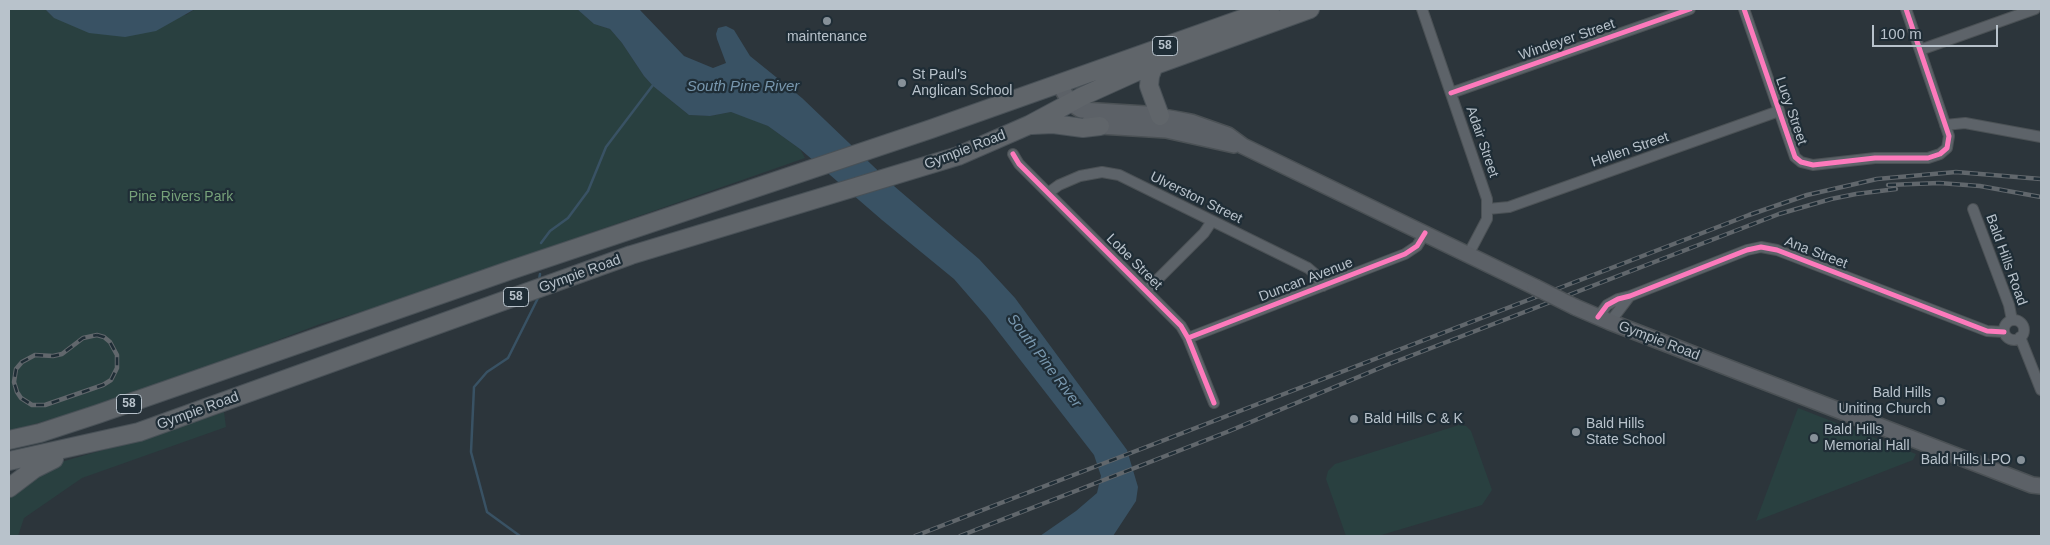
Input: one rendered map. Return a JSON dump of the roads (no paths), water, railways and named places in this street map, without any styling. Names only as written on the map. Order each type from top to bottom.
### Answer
[{"type":"highway","name":"58","points":[[1056,84],[1270,9]]},
{"type":"highway","name":"58","points":[[1066,105],[1154,65],[1310,9]]},
{"type":"highway","points":[[1154,65],[1149,86],[1160,116]]},
{"type":"highway","name":"Gympie Road","points":[[9,440],[73,423],[508,271],[878,147],[1056,84]]},
{"type":"highway","name":"Gympie Road","points":[[9,461],[154,427],[631,255],[973,150],[1029,125],[1066,105]]},
{"type":"highway","points":[[1029,125],[1054,124],[1083,128],[1100,126]]},
{"type":"highway","points":[[9,488],[34,468],[71,448]]},
{"type":"main road","points":[[1056,84],[1066,105]]},
{"type":"main road","name":"Gympie Road","points":[[1066,105],[1086,112],[1160,116],[1214,129],[1228,135],[1243,146],[1575,307],[2038,488]]},
{"type":"main road","name":"Gympie Road","points":[[1066,105],[1074,118],[1100,126],[1166,130],[1243,146]]},
{"type":"street","name":"Adair Street","points":[[1422,9],[1486,195],[1488,210]]},
{"type":"street","name":"Windeyer Street","points":[[1451,93],[1690,9]]},
{"type":"street","name":"Lucy Street","points":[[1744,9],[1779,112],[1796,157],[1801,162],[1809,165],[1888,158],[1928,158],[1940,154],[1947,148],[1949,136],[1945,125]]},
{"type":"street","points":[[1906,9],[1945,125],[1972,124],[2041,136]]},
{"type":"street","points":[[1920,50],[2035,9]]},
{"type":"street","name":"Hellen Street","points":[[1488,210],[1508,207],[1779,112]]},
{"type":"street","name":"Lobe Street","points":[[1013,154],[1048,193],[1175,318],[1188,338],[1214,404]]},
{"type":"street","name":"Ulverston Street","points":[[1048,193],[1059,185],[1080,176],[1102,172],[1112,173],[1308,268],[1315,274],[1323,286]]},
{"type":"street","name":"Bald Hills Road","points":[[1974,209],[2009,305],[2012,320]]},
{"type":"street","points":[[1468,255],[1485,224],[1488,210]]},
{"type":"street","points":[[1147,290],[1204,232],[1212,221]]},
{"type":"street","name":"Duncan Avenue","points":[[1188,338],[1409,252],[1417,246],[1425,233]]},
{"type":"street","name":"Ana Street","points":[[1604,319],[1630,296],[1747,250],[1769,248],[1987,331],[2004,332]]},
{"type":"street","points":[[2012,320],[2023,326],[2023,332],[2020,337],[2012,340],[2004,332],[2005,326],[2012,320]]},
{"type":"street","points":[[2020,337],[2041,390]]},
{"type":"water","points":[[45,9],[195,9],[156,31],[125,37],[89,33],[54,18]]},
{"type":"water","name":"South Pine River","points":[[577,9],[639,9],[684,56],[713,68],[726,63],[717,39],[718,28],[726,26],[734,30],[750,56],[802,98],[894,186],[979,259],[1015,298],[1127,450],[1138,487],[1136,501],[1113,536],[1040,536],[1076,511],[1097,493],[1101,476],[1094,455],[987,317],[954,279],[800,149],[768,126],[731,112],[710,116],[689,115],[653,86],[610,29],[594,24]]},
{"type":"waterway","points":[[541,243],[550,231],[568,218],[588,191],[606,147],[653,85]]},
{"type":"waterway","points":[[539,280],[540,274]]},
{"type":"waterway","points":[[520,536],[487,512],[471,452],[474,387],[487,372],[508,358],[538,298]]},
{"type":"railway","points":[[915,536],[1749,215],[1807,195],[1877,179],[1956,172],[2041,179]]},
{"type":"railway","points":[[1888,185],[1939,183],[1980,186],[2041,197]]},
{"type":"railway","points":[[960,536],[1227,432],[1387,365],[1779,214],[1831,199],[1896,189]]},
{"type":"railway","points":[[97,335],[104,337],[110,342],[117,355],[117,368],[111,380],[103,385],[45,405],[32,405],[21,398],[14,382],[16,369],[22,362],[35,355],[53,356],[62,354],[83,338],[97,335]]},
{"type":"place","name":"maintenance","points":[[827,21]]},
{"type":"place","name":"St Paul's Anglican School","points":[[902,83]]},
{"type":"place","name":"Bald Hills Uniting Church","points":[[1941,401]]},
{"type":"place","name":"Bald Hills C & K","points":[[1354,419]]},
{"type":"place","name":"Bald Hills State School","points":[[1576,432]]},
{"type":"place","name":"Bald Hills Memorial Hall","points":[[1814,438]]},
{"type":"place","name":"Bald Hills LPO","points":[[2021,460]]},
{"type":"park label","name":"Pine Rivers Park","points":[[181,197]]}]
